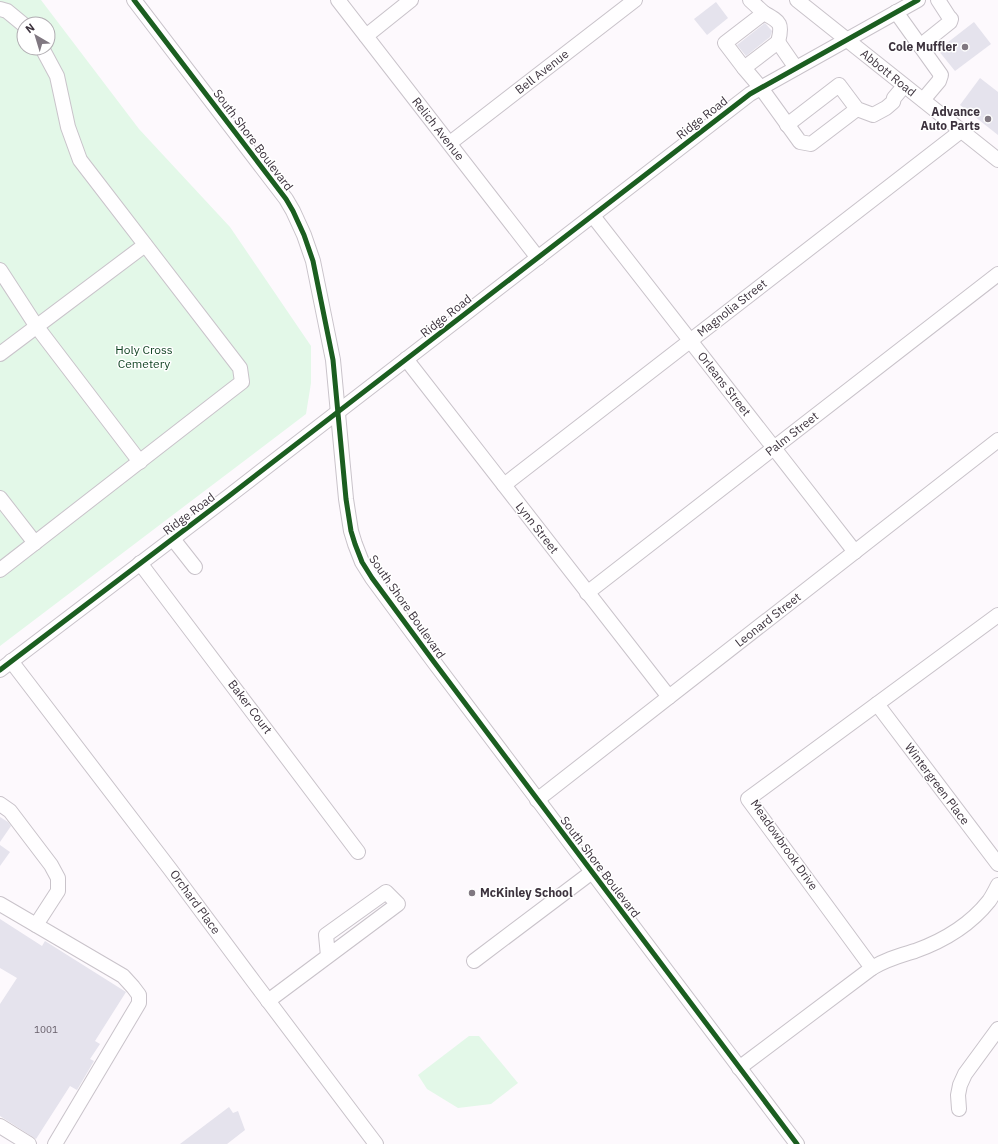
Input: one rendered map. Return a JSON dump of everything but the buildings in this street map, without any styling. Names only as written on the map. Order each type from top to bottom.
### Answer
[{"type":"street","name":"South Shore Boulevard","points":[[134,0],[286,199],[304,235],[313,261],[333,360],[346,499],[351,531],[362,562],[372,578],[537,800],[797,1144]]},
{"type":"street","name":"Relich Avenue","points":[[338,0],[538,258]]},
{"type":"street","points":[[366,36],[411,0]]},
{"type":"street","name":"Bell Avenue","points":[[450,143],[635,0]]},
{"type":"street","points":[[744,68],[778,42],[781,31],[780,25],[776,20],[764,13],[750,0]]},
{"type":"street","name":"Abbott Road","points":[[797,0],[998,160]]},
{"type":"street","points":[[920,46],[950,22],[950,17],[938,0]]},
{"type":"street","name":"Ridge Road","points":[[0,670],[173,539],[750,94],[915,1]]},
{"type":"street","points":[[1,12],[7,11],[16,18]]},
{"type":"street","points":[[896,12],[941,75],[939,81],[923,100]]},
{"type":"street","points":[[764,13],[725,43],[744,68],[790,122],[800,142],[812,144],[856,107]]},
{"type":"street","points":[[778,42],[796,68]]},
{"type":"street","points":[[0,570],[242,382],[240,368],[80,160],[68,127],[57,76],[46,56]]},
{"type":"street","points":[[790,122],[839,85],[856,107],[873,115],[886,108],[893,102],[894,98],[904,86]]},
{"type":"street","name":"Magnolia Street","points":[[504,485],[961,131]]},
{"type":"street","name":"Orleans Street","points":[[593,216],[855,552]]},
{"type":"street","points":[[0,354],[146,245]]},
{"type":"street","points":[[0,270],[37,327],[140,462]]},
{"type":"street","name":"Palm Street","points":[[587,593],[998,274]]},
{"type":"street","name":"Lynn Street","points":[[406,359],[669,697]]},
{"type":"street","name":"Leonard Street","points":[[537,800],[998,440]]},
{"type":"street","points":[[0,498],[35,543]]},
{"type":"street","points":[[173,539],[196,567]]},
{"type":"street","name":"Baker Court","points":[[140,563],[358,852]]},
{"type":"street","name":"Meadowbrook Drive","points":[[872,968],[748,799],[998,615]]},
{"type":"street","name":"Orchard Place","points":[[12,661],[166,863],[376,1144]]},
{"type":"street","name":"Wintergreen Place","points":[[877,704],[998,864]]},
{"type":"street","points":[[0,804],[10,811],[51,865],[58,878],[58,891],[36,925]]},
{"type":"street","points":[[474,961],[592,872]]},
{"type":"street","points":[[739,1068],[872,968],[884,961],[933,944],[950,935],[978,914],[997,890]]},
{"type":"street","points":[[268,1001],[398,904],[386,892],[326,935],[328,956]]},
{"type":"street","points":[[0,904],[123,976],[133,986],[139,995],[139,1002],[55,1144]]},
{"type":"street","points":[[959,1109],[958,1095],[960,1085],[965,1074],[998,1029]]},
{"type":"street","points":[[0,1126],[29,1144]]},
{"type":"green space","name":"Holy Cross Cemetery","points":[[0,0],[41,0],[53,16],[16,16],[16,56],[56,56],[56,20],[139,129],[230,227],[311,346],[311,383],[306,414],[0,646]]},
{"type":"green space","points":[[469,1036],[479,1036],[518,1083],[491,1104],[458,1108],[427,1089],[418,1075]]},
{"type":"cycle path","points":[[134,0],[286,199],[304,235],[313,261],[333,360],[346,499],[351,531],[362,562],[372,578],[434,662],[797,1144]]},
{"type":"cycle path","points":[[0,670],[229,496],[750,94],[918,0]]},
{"type":"place","name":"Cole Muffler","points":[[965,47]]},
{"type":"place","name":"Advance Auto Parts","points":[[988,119]]},
{"type":"place","name":"McKinley School","points":[[472,893]]}]
